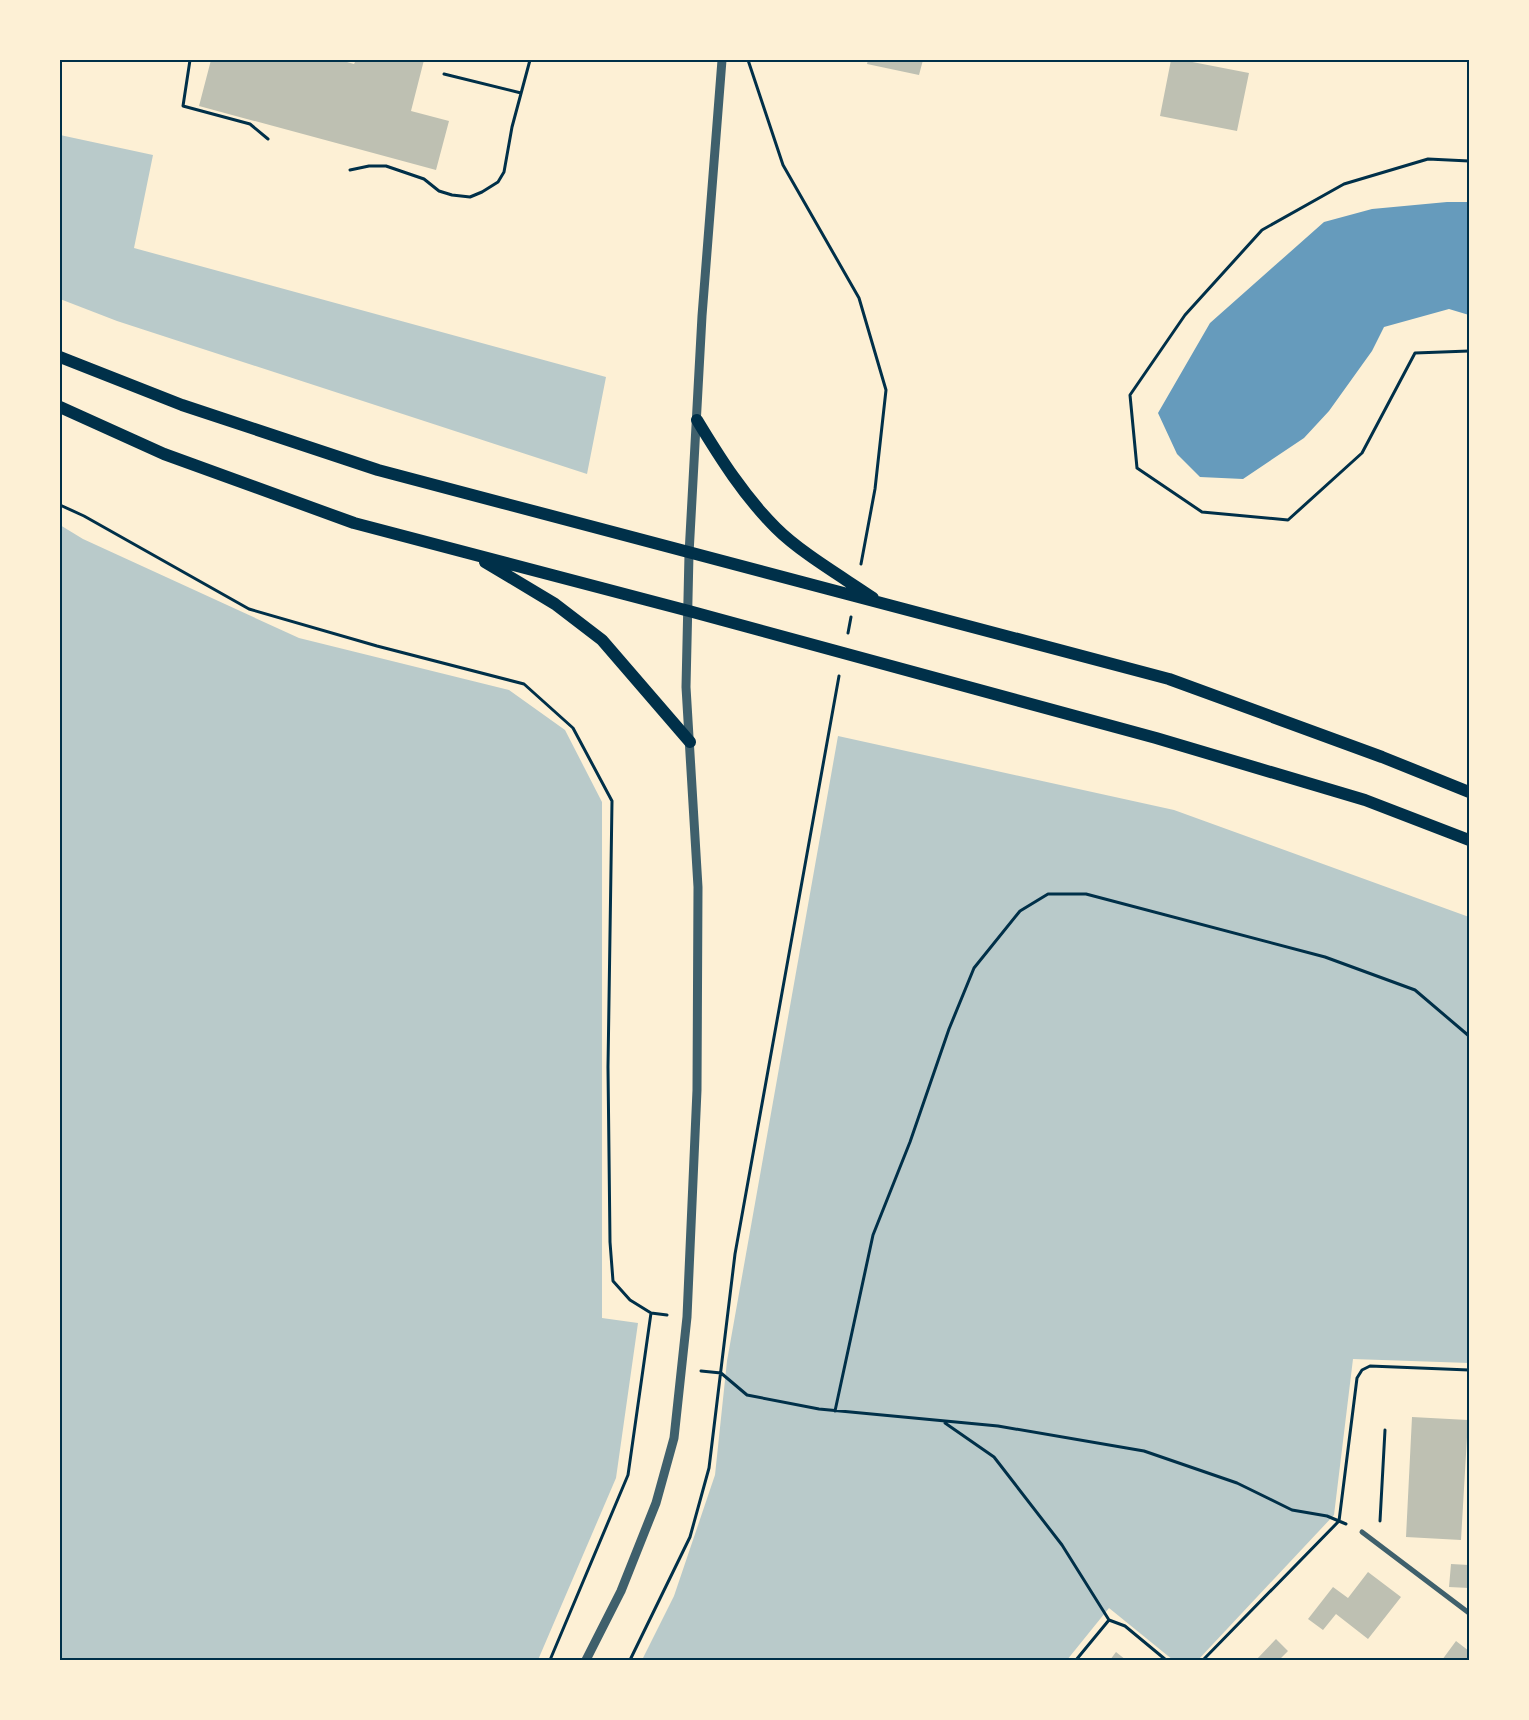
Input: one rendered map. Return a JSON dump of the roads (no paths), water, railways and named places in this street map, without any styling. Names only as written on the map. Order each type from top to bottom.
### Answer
[{"type":"main road","points":[[60,356],[182,405],[378,470],[689,554],[1169,679],[1382,757],[1469,792]]},
{"type":"main road","points":[[60,407],[164,454],[354,524],[689,611],[1156,738],[1365,800],[1469,840]]},
{"type":"main road","points":[[697,420],[726,468],[750,500],[778,530],[881,604]]},
{"type":"main road","points":[[472,554],[556,604],[602,640],[690,742]]},
{"type":"street","points":[[586,1660],[620,1591],[656,1503],[674,1438],[687,1317],[697,1090],[698,887],[686,687],[689,554],[702,316],[722,60]]},
{"type":"street","points":[[1362,1532],[1469,1613]]},
{"type":"water","points":[[1447,202],[1469,202],[1469,315],[1449,309],[1384,327],[1372,351],[1329,411],[1304,438],[1243,479],[1200,477],[1177,454],[1158,413],[1210,323],[1324,222],[1372,209]]}]
